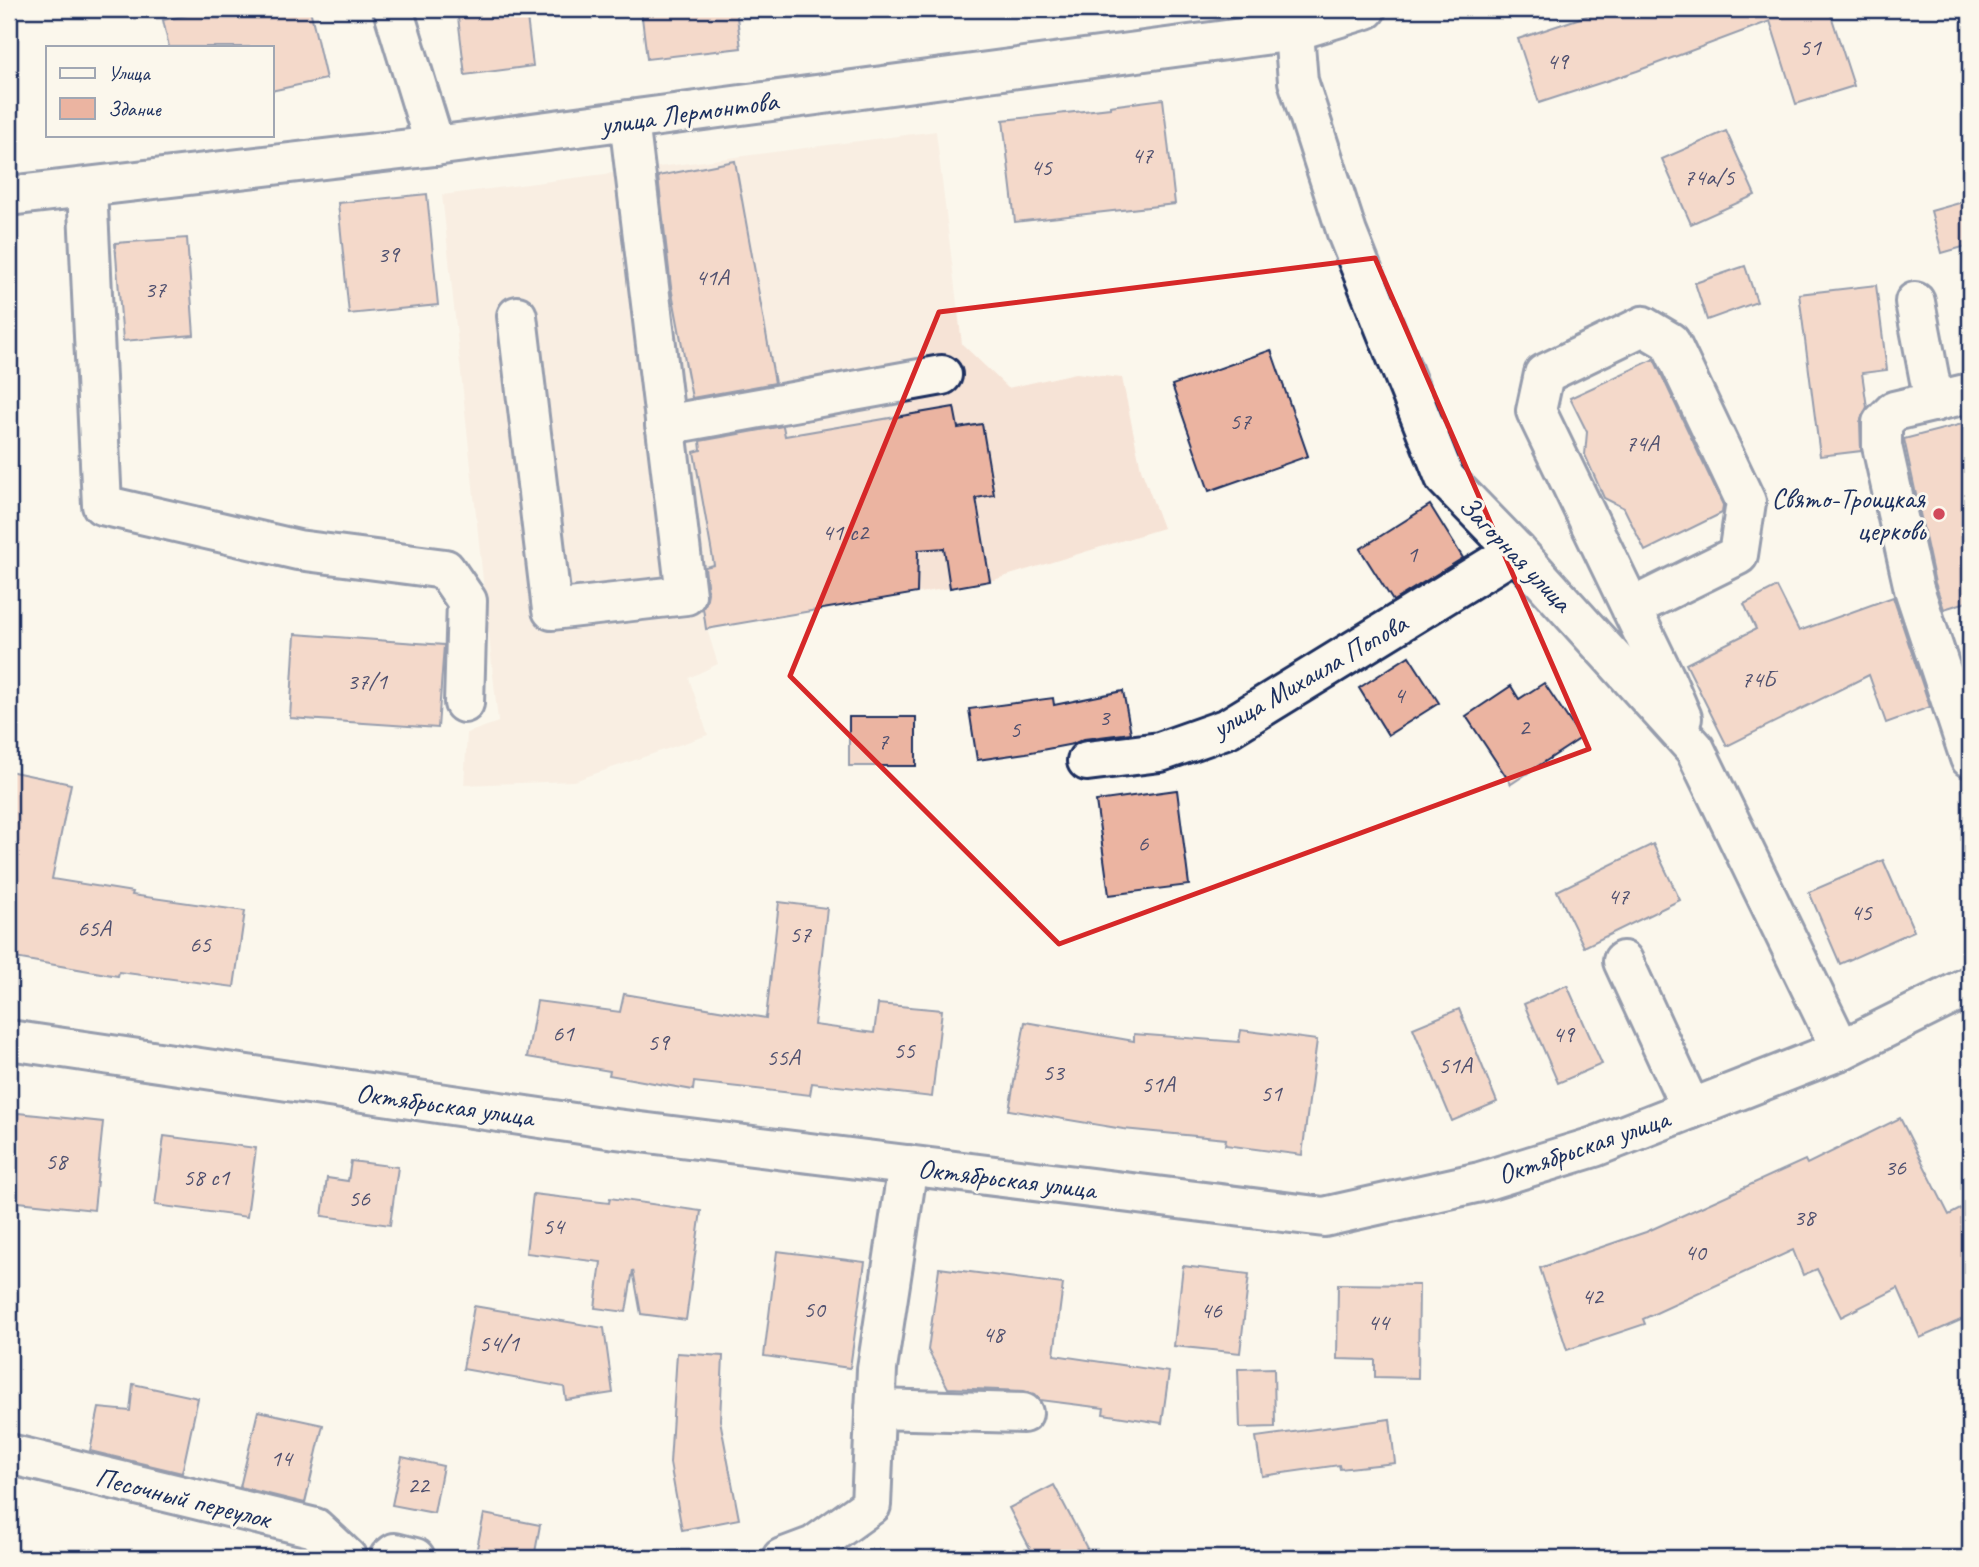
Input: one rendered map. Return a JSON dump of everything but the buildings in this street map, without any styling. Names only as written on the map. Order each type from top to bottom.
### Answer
[{"type":"street","points":[[393,9],[435,146]]},
{"type":"street","name":"улица Лермонтова","points":[[9,196],[435,146],[629,120],[1366,9]]},
{"type":"street","name":"Загорная улица","points":[[1293,20],[1298,81],[1347,233],[1445,478],[1516,551],[1695,749],[1841,1049]]},
{"type":"street","points":[[517,316],[552,610],[685,595],[629,120]]},
{"type":"street","points":[[87,188],[102,505],[298,550],[445,569],[467,601],[464,703]]},
{"type":"street","points":[[1915,302],[1952,398],[1895,411],[1882,423],[1882,446],[1914,589],[1954,652],[1970,758]]},
{"type":"street","points":[[1631,608],[1738,555],[1746,502],[1670,342],[1643,326],[1544,374],[1536,411],[1631,608],[1664,676],[1695,749]]},
{"type":"street","points":[[666,425],[942,376]]},
{"type":"street","name":"улица Михаила Попова","points":[[1087,761],[1160,751],[1228,728],[1516,551]]},
{"type":"street","points":[[1623,961],[1691,1109]]},
{"type":"street","name":"Октябрьская улица","points":[[9,1040],[608,1128],[1325,1217],[1480,1182],[1594,1147],[1841,1049],[1970,986]]},
{"type":"street","points":[[782,1558],[814,1545],[871,1505],[877,1369],[908,1166]]},
{"type":"street","points":[[875,1409],[1023,1413]]},
{"type":"street","name":"Песочный переулок","points":[[9,1454],[315,1528],[347,1558]]},
{"type":"street","points":[[388,1558],[395,1553],[415,1558]]},
{"type":"highlighted area","points":[[1375,258],[1589,749],[1059,944],[790,676],[939,312]]},
{"type":"shaded area","points":[[936,131],[962,344],[1008,388],[1076,373],[1122,378],[1141,469],[1163,528],[990,581],[707,629],[718,664],[689,678],[708,735],[574,781],[464,785],[467,733],[498,722],[442,195]]},
{"type":"place","name":"Свято-Троицкая церковь","points":[[1939,514]]}]
